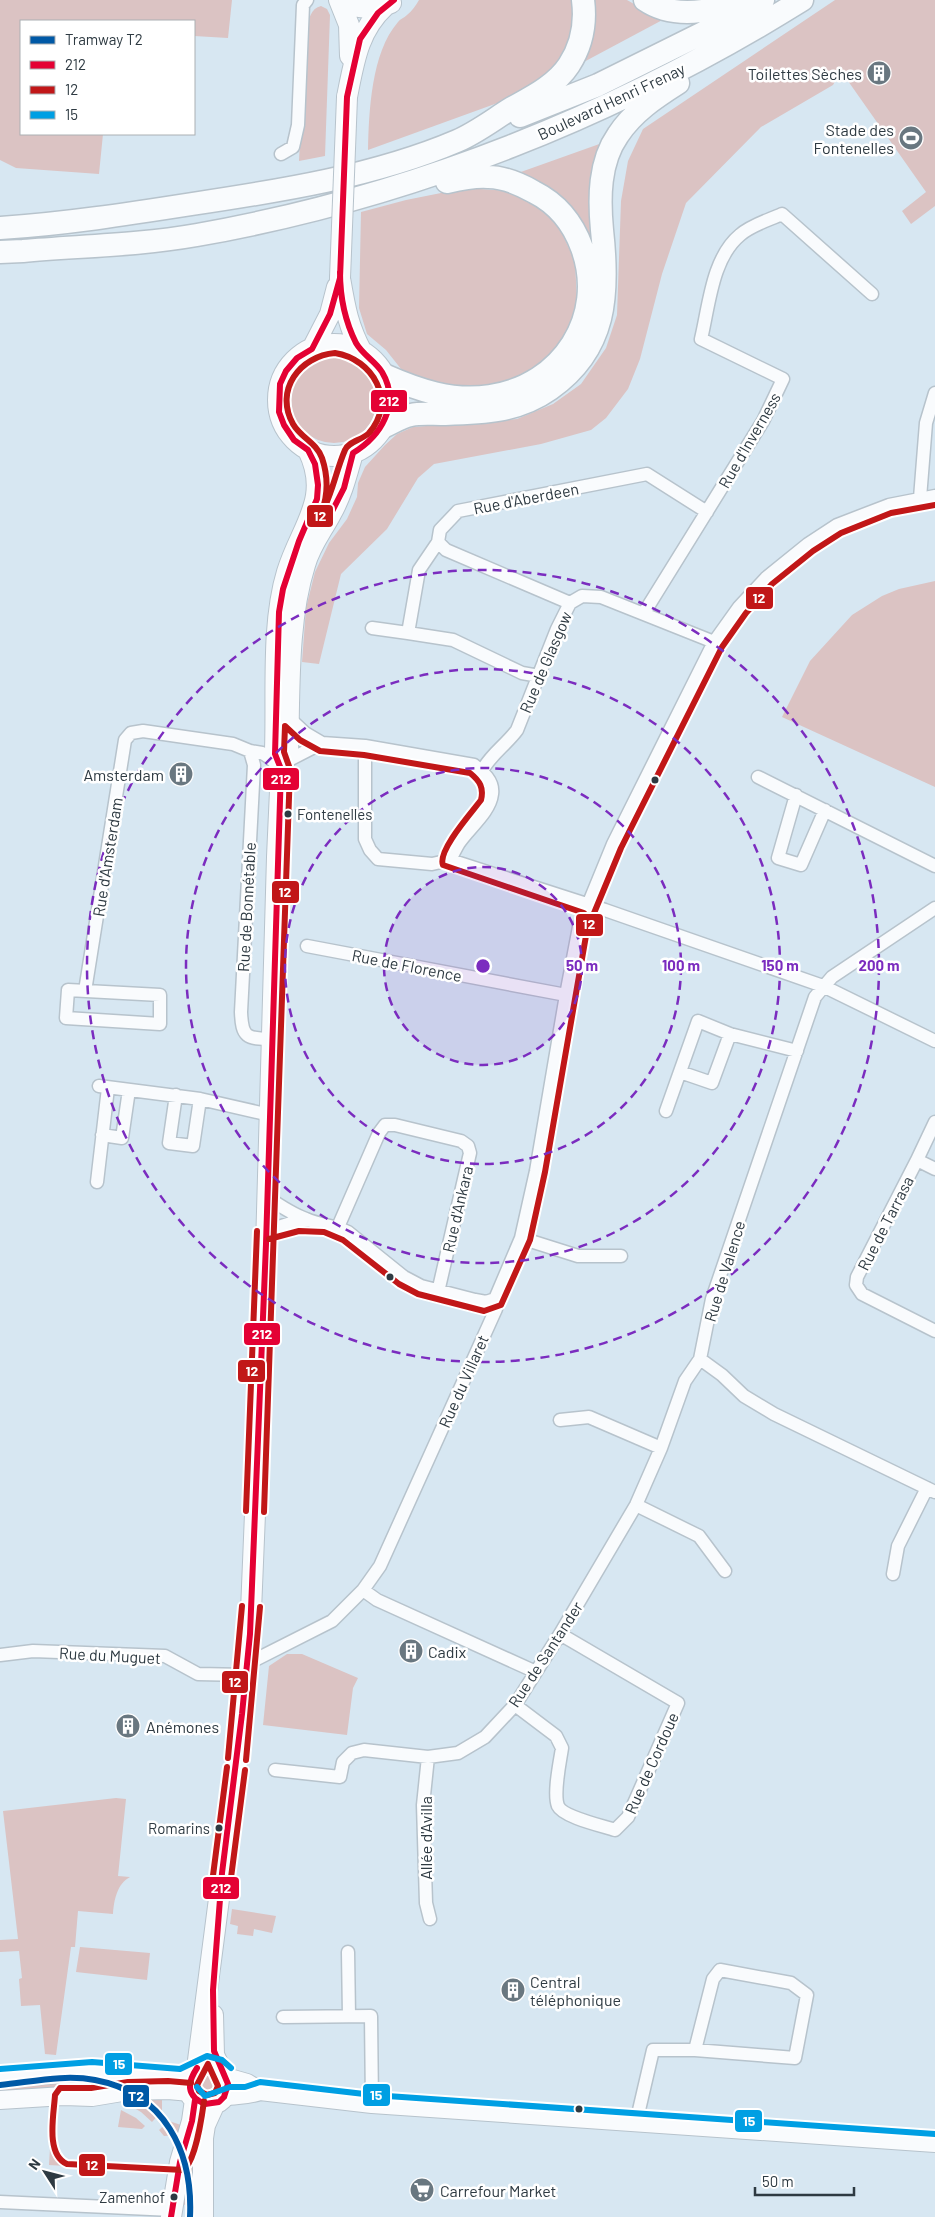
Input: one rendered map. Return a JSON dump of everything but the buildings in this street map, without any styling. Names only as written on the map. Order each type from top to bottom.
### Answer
[{"type":"highway","points":[[0,228],[44,226],[256,195],[394,164],[458,140],[552,83],[568,66],[582,38],[585,14],[583,0]]},
{"type":"highway","points":[[646,0],[666,9],[696,12],[727,7],[745,0]]},
{"type":"highway","name":"Boulevard Henri Frenay","points":[[458,140],[598,85],[724,23],[763,0]]},
{"type":"highway","name":"Boulevard Henri Frenay","points":[[362,197],[482,158],[578,118],[664,78],[763,24],[802,0]]},
{"type":"highway","points":[[383,427],[410,415],[484,413],[502,411],[523,405],[549,390],[574,368],[590,348],[598,329],[603,307],[604,271],[600,205],[607,156],[618,135],[640,110],[750,36],[763,24]]},
{"type":"highway","points":[[0,252],[23,252],[196,235],[362,197],[472,177],[508,179],[541,196],[554,205],[568,219],[577,235],[589,270],[590,290],[587,312],[571,348],[539,377],[510,392],[490,396],[463,397],[431,392],[384,375]]},
{"type":"main road","points":[[339,0],[349,25],[347,97]]},
{"type":"main road","points":[[343,0],[350,5],[370,9],[390,3]]},
{"type":"main road","points":[[347,97],[360,39],[367,26],[390,3]]},
{"type":"main road","name":"Rue de Bonnétable","points":[[347,97],[340,278],[344,310],[362,352]]},
{"type":"main road","name":"Rue de Bonnétable","points":[[312,349],[330,314],[340,278]]},
{"type":"main road","name":"Rue de Bonnétable","points":[[329,344],[346,346],[362,352],[375,362],[384,375],[389,392],[389,410],[383,427],[365,447],[353,453],[338,456],[323,455],[308,450],[294,440],[284,426],[279,412],[280,384],[286,371],[297,358],[312,349],[329,344]]},
{"type":"main road","name":"Rue de Bonnétable","points":[[283,766],[275,754],[279,612],[288,571],[317,498],[316,471],[308,450]]},
{"type":"main road","name":"Rue de Bonnétable","points":[[202,2089],[217,1914],[247,1669],[266,1231],[283,766],[288,752],[296,596],[305,562],[315,540],[332,514],[344,488],[353,453]]},
{"type":"main road","name":"Rue de Bonnétable","points":[[217,1914],[212,2001],[214,2051],[224,2074]]},
{"type":"main road","points":[[171,2213],[180,2162],[202,2089],[211,2065],[224,2074],[228,2089],[202,2089]]},
{"type":"main road","points":[[202,2089],[205,2125],[203,2138],[203,2217]]},
{"type":"street","points":[[281,154],[293,147],[298,125],[303,5],[307,0]]},
{"type":"street","name":"Rue d'Inverness","points":[[644,614],[763,420],[783,379],[701,339],[717,273],[727,247],[742,233],[782,214],[872,294]]},
{"type":"street","points":[[920,498],[926,423],[935,393]]},
{"type":"street","name":"Rue d'Aberdeen","points":[[408,633],[419,570],[438,542],[440,530],[458,511],[648,474],[707,512]]},
{"type":"street","name":"Rue du Villaret","points":[[247,1669],[332,1621],[363,1590],[380,1566],[496,1309],[495,1299],[521,1238],[536,1171],[566,996],[580,927],[587,905],[617,836],[714,642],[738,607],[766,578],[808,544],[837,525],[860,514],[888,505],[935,496]]},
{"type":"street","points":[[438,542],[446,550],[570,603]]},
{"type":"street","name":"Rue de Glasgow","points":[[482,772],[487,761],[509,741],[517,730],[557,629],[570,603],[582,596],[601,597],[714,642]]},
{"type":"street","points":[[372,628],[453,640],[522,673],[539,676]]},
{"type":"street","points":[[290,719],[305,733],[322,742],[365,746],[474,765],[482,772],[490,780],[492,792],[489,804],[458,844],[450,860]]},
{"type":"street","name":"Rue d'Amsterdam","points":[[85,991],[125,740],[131,733],[143,731],[233,744],[250,751],[262,753],[283,766]]},
{"type":"street","points":[[283,766],[322,742]]},
{"type":"street","points":[[365,746],[365,839],[370,850],[378,858],[432,864],[450,860],[587,905],[824,986],[935,1041]]},
{"type":"street","name":"Rue de Bonnétable","points":[[250,751],[254,765],[241,1012],[242,1030],[246,1036],[272,1039]]},
{"type":"street","points":[[758,777],[935,866]]},
{"type":"street","points":[[796,795],[778,858],[801,865],[825,810]]},
{"type":"street","name":"Rue de Valence","points":[[700,1359],[712,1299],[815,997],[832,977],[935,908]]},
{"type":"street","name":"Rue de Florence","points":[[308,946],[566,996]]},
{"type":"street","points":[[68,990],[85,991],[160,994],[160,1024],[66,1018],[68,990]]},
{"type":"street","points":[[666,1111],[698,1021],[730,1034],[797,1051]]},
{"type":"street","points":[[680,1072],[712,1083],[730,1034]]},
{"type":"street","points":[[97,1182],[102,1135],[104,1087],[200,1099],[270,1115]]},
{"type":"street","points":[[102,1135],[122,1138],[130,1090]]},
{"type":"street","points":[[176,1096],[169,1143],[193,1146],[200,1099]]},
{"type":"street","points":[[935,1122],[917,1160],[935,1169]]},
{"type":"street","name":"Rue d'Ankara","points":[[338,1227],[379,1133],[385,1125],[395,1125],[461,1140],[468,1146],[470,1152],[438,1292]]},
{"type":"street","name":"Rue de Tarrasa","points":[[917,1160],[857,1277],[856,1285],[862,1294],[935,1331]]},
{"type":"street","points":[[267,1197],[308,1220],[338,1227],[348,1232],[404,1277],[420,1286],[474,1300],[486,1302],[495,1299]]},
{"type":"street","points":[[266,1231],[291,1222],[308,1220]]},
{"type":"street","points":[[521,1238],[578,1256],[621,1256]]},
{"type":"street","points":[[700,1359],[722,1375],[744,1396],[774,1414],[931,1490],[898,1546],[893,1574]]},
{"type":"street","name":"Rue de Santander","points":[[274,1770],[340,1777],[343,1762],[352,1753],[364,1750],[428,1756],[458,1753],[484,1737],[515,1705],[560,1634],[636,1505],[662,1448],[685,1381],[700,1359]]},
{"type":"street","points":[[560,1420],[589,1417],[662,1448]]},
{"type":"street","points":[[636,1505],[699,1536],[725,1571]]},
{"type":"street","points":[[363,1590],[377,1600],[536,1672]]},
{"type":"street","name":"Rue de Cordoue","points":[[515,1705],[560,1741],[562,1748],[556,1798],[559,1808],[566,1814],[615,1830],[628,1817],[678,1703],[560,1634]]},
{"type":"street","name":"Rue du Muguet","points":[[0,1655],[33,1651],[165,1656],[198,1674],[247,1669]]},
{"type":"street","name":"Allée d'Avilla","points":[[428,1756],[423,1805],[426,1903],[430,1919]]},
{"type":"street","points":[[348,1952],[349,2016]]},
{"type":"street","points":[[636,2123],[653,2050],[695,2050],[795,2058],[807,1995],[792,1983],[720,1970],[712,1979],[695,2050]]},
{"type":"street","points":[[283,2017],[371,2016],[372,2104]]},
{"type":"street","points":[[0,2078],[103,2071],[183,2078],[202,2089]]},
{"type":"street","points":[[224,2074],[247,2083],[260,2091],[372,2104],[935,2143]]},
{"type":"street","points":[[0,2100],[64,2096],[92,2097],[128,2091],[202,2089],[245,2096],[260,2091]]},
{"type":"street","points":[[0,2202],[171,2213]]},
{"type":"shaded area","points":[[0,0],[232,0],[228,38],[195,36],[195,20],[20,20],[20,135],[103,135],[99,174],[16,168],[0,160]]},
{"type":"shaded area","points":[[419,0],[572,0],[575,31],[560,64],[525,93],[368,150],[373,83],[382,50],[398,22],[411,12]]},
{"type":"shaded area","points":[[590,0],[627,0],[648,12],[668,17],[580,64]]},
{"type":"shaded area","points":[[835,0],[935,0],[935,206],[911,224],[902,211],[926,192],[841,71],[833,85],[761,127],[686,203],[662,274],[640,359],[628,389],[606,418],[591,430],[541,444],[434,464],[418,478],[387,529],[341,574],[319,664],[302,662],[306,608],[315,572],[329,543],[347,519],[357,497],[358,483],[365,467],[397,434],[413,427],[517,419],[553,404],[581,384],[606,348],[617,315],[621,201],[628,161],[643,129]]},
{"type":"shaded area","points":[[321,6],[327,9],[330,15],[325,156],[299,161],[306,29],[309,18],[315,9]]},
{"type":"shaded area","points":[[605,142],[597,237],[589,240],[518,173]]},
{"type":"shaded area","points":[[466,188],[510,191],[543,207],[559,227],[575,261],[577,301],[571,328],[552,357],[502,389],[467,388],[426,382],[405,374],[386,350],[367,334],[359,308],[361,212],[406,200]]},
{"type":"shaded area","points":[[326,357],[342,357],[351,360],[365,369],[374,383],[377,400],[374,417],[365,431],[351,440],[342,443],[326,443],[310,436],[298,424],[291,408],[291,392],[298,376],[310,364]]},
{"type":"shaded area","points":[[935,581],[935,787],[782,717],[810,661],[852,615],[882,596],[899,589]]},
{"type":"shaded area","points":[[287,1654],[302,1654],[358,1678],[353,1688],[347,1735],[263,1725],[269,1666]]},
{"type":"shaded area","points":[[116,1798],[126,1799],[118,1876],[130,1877],[119,1888],[115,1898],[113,1914],[78,1911],[75,1947],[71,1947],[56,2055],[45,2054],[40,2005],[21,2006],[19,1979],[22,1978],[19,1951],[0,1952],[0,1940],[18,1939],[3,1811]]},
{"type":"shaded area","points":[[232,1909],[276,1916],[272,1933],[254,1929],[253,1936],[237,1934],[238,1926],[230,1924]]},
{"type":"shaded area","points":[[80,1947],[150,1953],[147,1980],[76,1972]]},
{"type":"shaded area","points":[[204,2074],[212,2074],[219,2081],[219,2089],[212,2096],[204,2096],[197,2089],[197,2081]]},
{"type":"shaded area","points":[[72,2075],[163,2081],[101,2091],[0,2093],[0,2083]]},
{"type":"shaded area","points":[[162,2095],[162,2111],[152,2122],[141,2112],[117,2098]]},
{"type":"shaded area","points":[[121,2110],[136,2118],[145,2126],[142,2129],[118,2127]]},
{"type":"shaded area","points":[[169,2121],[184,2126],[179,2135],[164,2136],[159,2130]]},
{"type":"shaded area","points":[[195,2127],[199,2206],[176,2204]]},
{"type":"shaded area","points":[[51,2131],[52,2151],[64,2164],[148,2169],[149,2171],[49,2165]]},
{"type":"tram line","name":"T2","points":[[0,2085],[59,2078],[83,2078],[119,2087],[140,2098],[157,2112],[170,2129],[180,2149],[190,2193],[190,2217]]},
{"type":"transit line","name":"212","points":[[197,2068],[191,2079],[191,2093],[205,2104],[219,2102],[224,2097],[228,2084],[214,2051],[213,1990],[222,1873],[250,1634],[266,1244],[281,769],[275,754],[279,612],[283,589],[299,541],[317,499],[318,485],[315,464],[308,450],[294,440],[284,425],[279,412],[280,384],[286,371],[297,358],[312,349],[330,314],[340,278],[347,97],[360,39],[378,13],[394,0]]},
{"type":"transit line","name":"212","points":[[325,525],[344,488],[353,453],[372,438],[385,418],[389,407],[387,384],[382,372],[365,355],[352,335],[344,309],[340,272]]},
{"type":"transit line","name":"12","points":[[335,353],[349,357],[370,373],[377,383],[381,395],[381,408],[377,421],[369,433],[349,445],[345,450],[327,502],[319,518],[326,496],[326,481],[322,458],[316,448],[293,424],[288,411],[287,399],[289,387],[301,368],[322,356],[335,353]]},
{"type":"transit line","name":"12","points":[[269,1239],[299,1231],[324,1232],[343,1240],[399,1284],[418,1294],[484,1311],[501,1305],[530,1240],[545,1172],[587,930],[621,848],[722,647],[746,613],[772,584],[813,551],[841,533],[891,513],[935,505]]},
{"type":"transit line","name":"12","points":[[264,1512],[290,769],[284,752],[285,726],[300,740],[320,751],[364,755],[470,773],[480,785],[482,792],[481,800],[450,841],[445,851],[443,865],[584,913]]},
{"type":"transit line","name":"12","points":[[246,1511],[257,1231]]},
{"type":"transit line","name":"12","points":[[228,1758],[242,1606]]},
{"type":"transit line","name":"12","points":[[246,1760],[260,1607]]},
{"type":"transit line","name":"12","points":[[211,1891],[227,1767]]},
{"type":"transit line","name":"12","points":[[229,1893],[245,1770]]},
{"type":"transit line","name":"15","points":[[0,2069],[92,2062],[180,2069],[207,2056],[222,2060],[231,2068]]},
{"type":"transit line","name":"12","points":[[208,2064],[218,2086],[215,2093],[207,2095],[199,2091],[197,2085],[208,2064]]},
{"type":"transit line","name":"12","points":[[191,2083],[168,2081],[128,2082],[91,2088],[60,2088],[55,2095],[52,2133],[56,2152],[60,2159],[67,2164],[183,2170],[187,2166],[194,2149],[200,2128],[204,2101]]},
{"type":"transit line","name":"15","points":[[197,2087],[205,2096],[230,2087],[245,2087],[260,2082],[373,2095],[935,2134]]},
{"type":"transit line","name":"212","points":[[171,2217],[180,2162],[192,2121],[195,2100]]},
{"type":"place","name":"Toilettes Sèches","points":[[879,73]]},
{"type":"place","name":"Stade des Fontenelles","points":[[911,138]]},
{"type":"place","name":"Amsterdam","points":[[181,774]]},
{"type":"place","name":"Fontenelles","points":[[288,814]]},
{"type":"place","name":"Cadix","points":[[411,1651]]},
{"type":"place","name":"Anémones","points":[[128,1726]]},
{"type":"place","name":"Romarins","points":[[219,1828]]},
{"type":"place","name":"Central téléphonique","points":[[513,1990]]},
{"type":"place","name":"Carrefour Market","points":[[422,2190]]},
{"type":"place","name":"Zamenhof","points":[[174,2197]]}]
